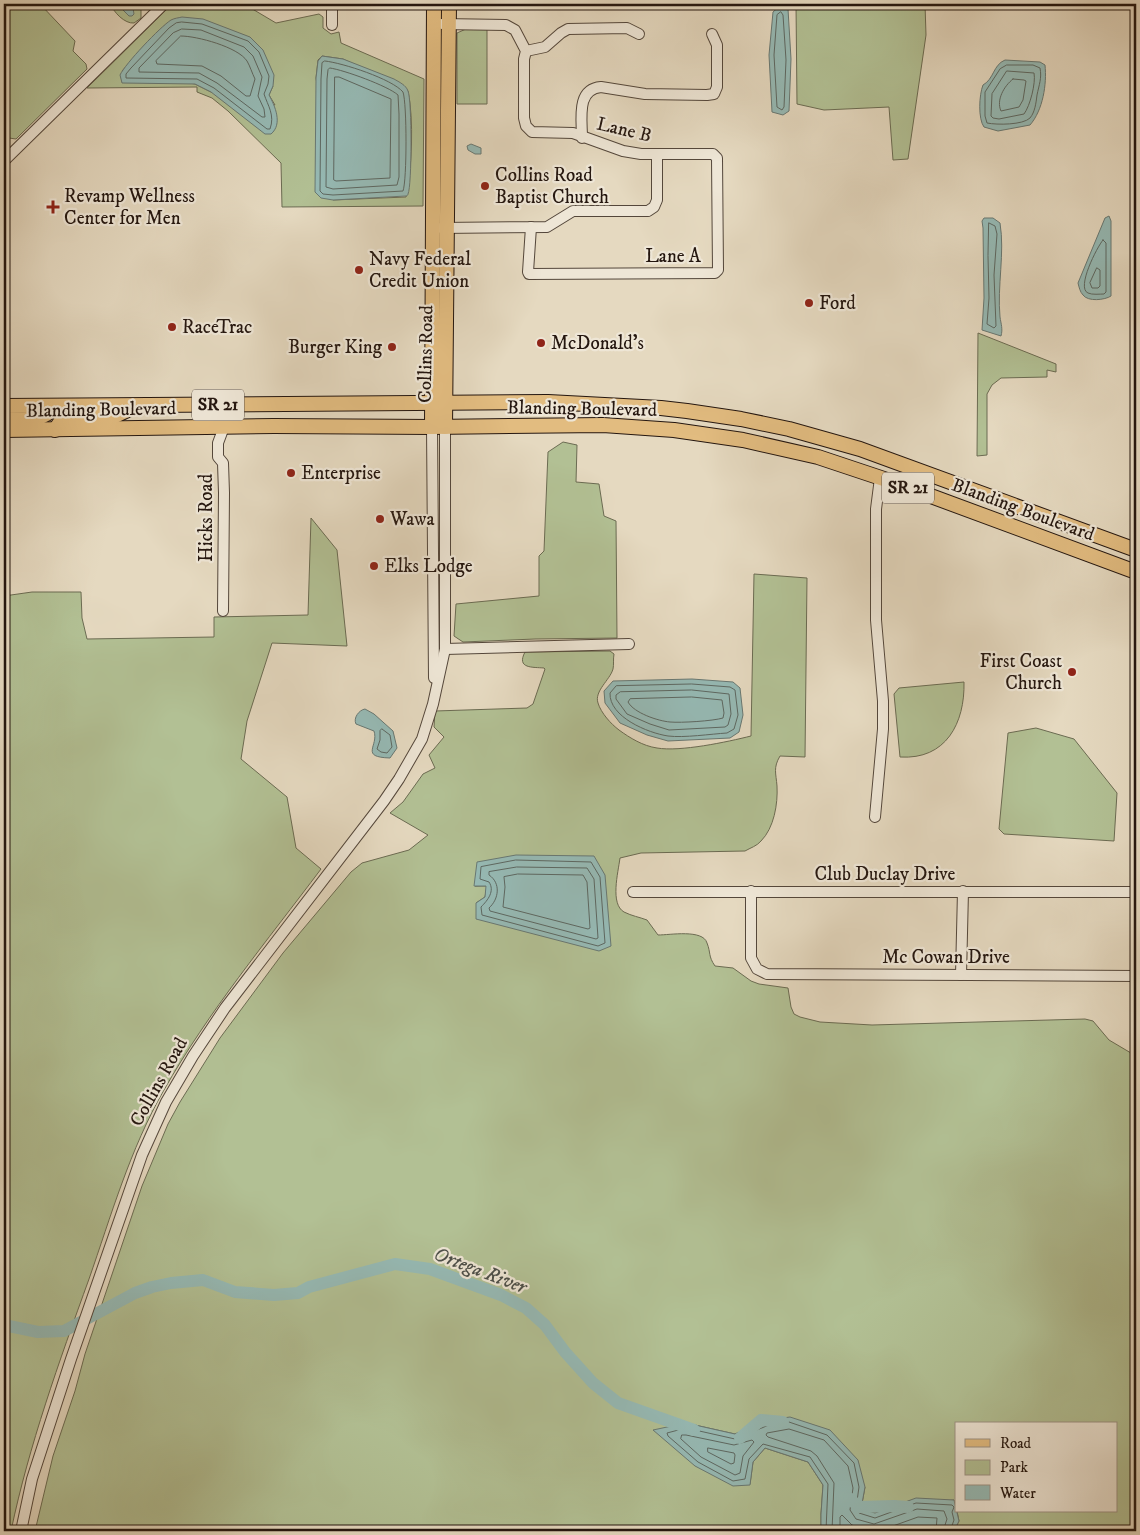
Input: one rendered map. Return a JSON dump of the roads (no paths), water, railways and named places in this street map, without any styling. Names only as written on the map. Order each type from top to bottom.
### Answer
[{"type":"main road","name":"Collins Road","points":[[434,4],[432,227],[438,427]]},
{"type":"main road","name":"Collins Road","points":[[438,402],[446,228],[449,4]]},
{"type":"main road","name":"Blanding Boulevard","points":[[4,406],[548,402],[661,408],[741,419],[823,438],[881,456],[1136,550]]},
{"type":"main road","points":[[55,430],[60,421],[67,418],[115,416],[139,405]]},
{"type":"main road","points":[[4,420],[41,418],[48,415],[57,406]]},
{"type":"main road","points":[[632,406],[632,426]]},
{"type":"main road","name":"Blanding Boulevard","points":[[4,430],[224,427],[632,426],[734,439],[818,457],[998,520],[1136,572]]},
{"type":"main road","points":[[818,457],[823,438]]},
{"type":"main road","points":[[998,520],[1005,501]]},
{"type":"street","points":[[4,161],[164,4]]},
{"type":"street","points":[[332,4],[332,25]]},
{"type":"street","points":[[434,24],[506,25],[515,30],[526,51],[545,47],[568,29],[627,28],[640,34]]},
{"type":"street","name":"Lane B","points":[[582,138],[582,102],[588,91],[594,88],[601,87],[645,94],[714,94],[717,87],[717,45],[712,34]]},
{"type":"street","name":"Lane B","points":[[526,51],[524,59],[525,121],[528,129],[532,132],[573,133],[582,138],[623,151],[657,155],[657,200],[651,210],[573,211],[547,227],[531,227]]},
{"type":"street","name":"Lane A","points":[[531,227],[528,272],[530,274],[715,273],[718,270],[716,156],[713,154],[657,155]]},
{"type":"street","points":[[432,227],[531,227]]},
{"type":"street","name":"Hicks Road","points":[[223,611],[224,493],[223,463],[218,457],[218,443],[224,427]]},
{"type":"street","name":"Collins Road","points":[[21,1531],[32,1479],[93,1295],[142,1155],[178,1080],[225,1008],[396,784],[422,739],[433,704],[445,649],[438,427]]},
{"type":"street","name":"Collins Road","points":[[433,704],[438,427]]},
{"type":"street","points":[[876,817],[883,729],[883,701],[876,620],[876,509],[880,478]]},
{"type":"street","points":[[445,649],[628,644]]},
{"type":"street","points":[[962,975],[963,891]]},
{"type":"street","name":"Club Duclay Drive","points":[[634,892],[1136,892]]},
{"type":"street","name":"Mc Cowan Drive","points":[[752,892],[751,958],[757,969],[772,975],[1136,976]]},
{"type":"water","points":[[117,4],[129,4],[133,8],[134,14],[129,16]]},
{"type":"water","points":[[781,5],[788,9],[791,59],[789,111],[783,115],[772,112],[769,55],[773,12]]},
{"type":"water","points":[[182,17],[203,19],[250,37],[263,50],[274,75],[273,86],[269,95],[277,115],[277,125],[271,134],[265,134],[211,92],[195,84],[122,83],[120,75],[143,46],[171,20]]},
{"type":"water","points":[[322,56],[343,59],[394,79],[407,89],[411,143],[407,196],[333,200],[321,198],[315,192],[316,78],[318,61]]},
{"type":"water","points":[[1005,60],[1040,62],[1045,65],[1045,88],[1038,112],[1030,125],[998,131],[984,127],[980,113],[980,101],[983,85],[998,65]]},
{"type":"water","points":[[471,144],[481,148],[481,154],[475,154],[468,150],[467,146]]},
{"type":"water","points":[[1109,216],[1111,221],[1111,296],[1101,299],[1089,299],[1082,294],[1078,283],[1105,218]]},
{"type":"water","points":[[984,218],[993,218],[1000,223],[1002,246],[999,305],[1001,336],[982,330],[984,298],[982,221]]},
{"type":"water","points":[[692,679],[733,682],[740,688],[743,715],[739,732],[730,738],[668,741],[647,735],[620,723],[605,703],[604,691],[613,681]]},
{"type":"water","points":[[365,709],[374,714],[393,731],[397,748],[390,758],[381,757],[373,753],[374,731],[356,724],[355,719],[357,715]]},
{"type":"water","points":[[516,855],[594,856],[605,875],[611,946],[599,951],[476,919],[476,903],[485,897],[486,886],[474,886],[477,862]]},
{"type":"water","points":[[790,1417],[830,1430],[858,1460],[865,1487],[861,1509],[875,1513],[916,1498],[954,1500],[955,1512],[957,1512],[959,1521],[954,1531],[821,1531],[823,1485],[808,1462],[765,1448],[753,1462],[750,1485],[733,1486],[695,1466],[653,1430],[686,1423],[735,1434],[768,1420]]},
{"type":"waterway","name":"Ortega River","points":[[4,1325],[38,1332],[64,1331],[135,1293],[171,1283],[203,1280],[235,1292],[274,1295],[298,1293],[309,1287],[395,1264],[430,1269],[501,1295],[526,1308],[545,1325],[565,1352],[593,1383],[618,1403],[694,1430]]},
{"type":"waterway","name":"Ortega River","points":[[740,1438],[761,1420],[783,1422]]},
{"type":"waterway","name":"Ortega River","points":[[849,1498],[859,1507],[908,1507]]},
{"type":"place","name":"Collins Road Baptist Church","points":[[485,186]]},
{"type":"place","name":"Revamp Wellness Center for Men","points":[[53,207]]},
{"type":"place","name":"Navy Federal Credit Union","points":[[359,270]]},
{"type":"place","name":"Ford","points":[[809,303]]},
{"type":"place","name":"RaceTrac","points":[[172,327]]},
{"type":"place","name":"McDonald's","points":[[541,343]]},
{"type":"place","name":"Burger King","points":[[392,347]]},
{"type":"place","name":"Enterprise","points":[[291,473]]},
{"type":"place","name":"Wawa","points":[[380,519]]},
{"type":"place","name":"Elks Lodge","points":[[374,566]]},
{"type":"place","name":"First Coast Church","points":[[1072,672]]}]
